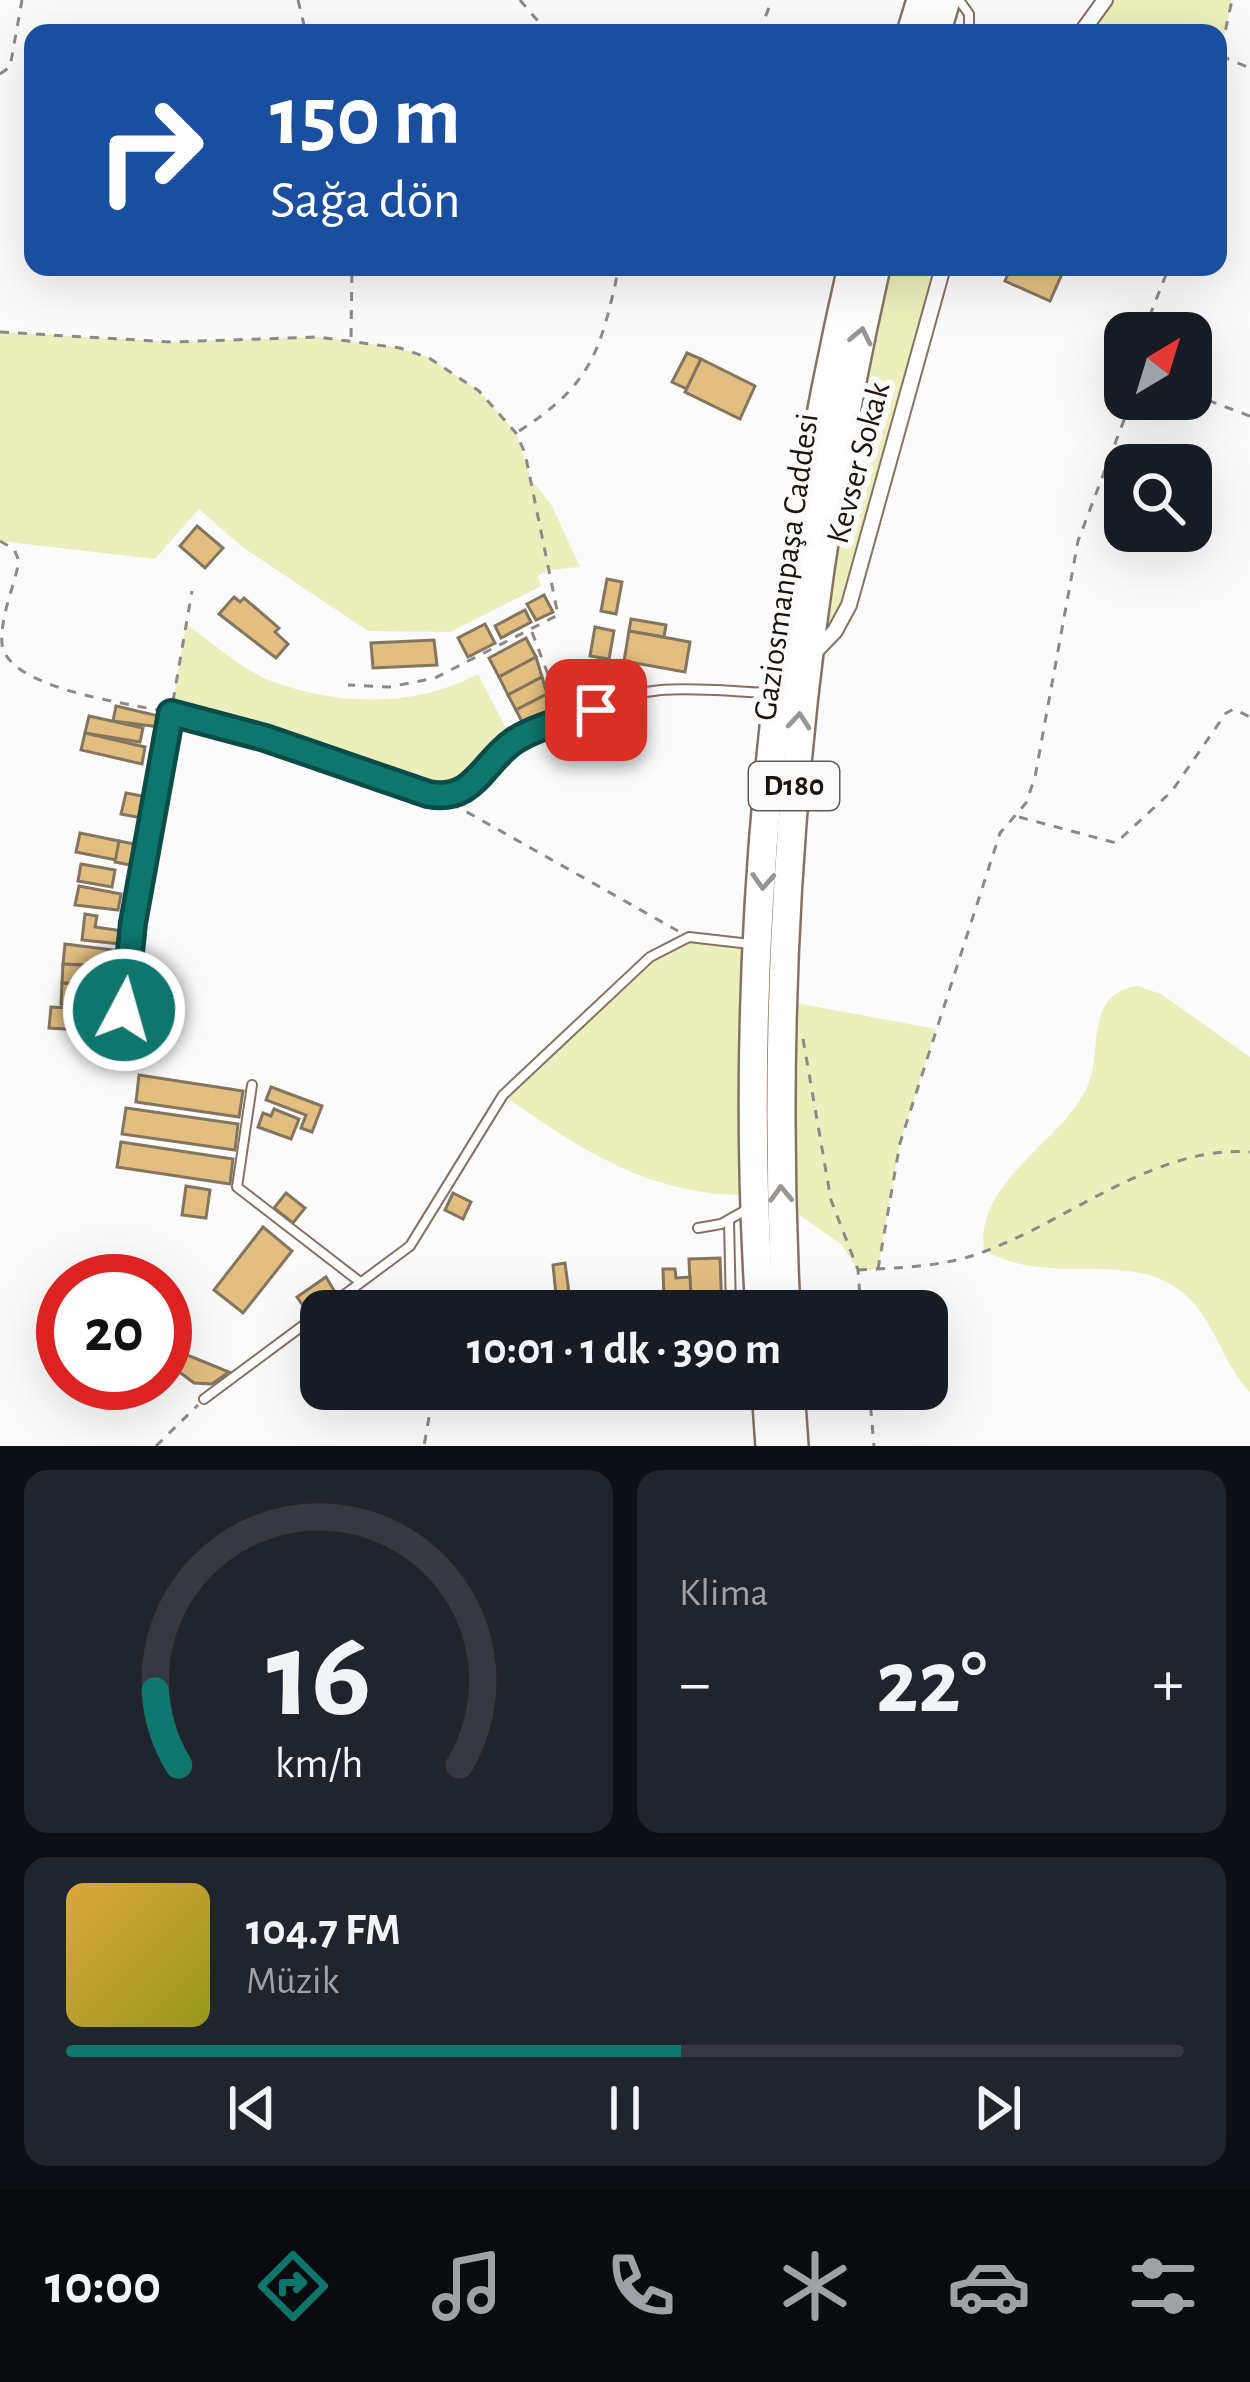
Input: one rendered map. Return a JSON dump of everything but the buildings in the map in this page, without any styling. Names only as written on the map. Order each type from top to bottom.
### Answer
[{"type":"highway","name":"Gaziosmanpaşa Caddesi","points":[[759,1290],[759,945],[778,694],[808,483],[850,276]]},
{"type":"highway","name":"Gaziosmanpaşa Caddesi","points":[[786,1290],[780,1009],[806,661],[824,532],[874,276]]},
{"type":"highway","points":[[767,1410],[770,1446]]},
{"type":"highway","points":[[791,1410],[794,1446]]},
{"type":"street","name":"Kevser Sokak","points":[[806,661],[827,641],[849,605],[940,276]]},
{"type":"lane","points":[[124,1010],[133,923],[171,713],[265,738],[439,796],[462,793],[513,742],[651,691],[778,694]]},
{"type":"lane","points":[[205,1399],[418,1237],[484,1120],[513,1084],[650,957],[689,937],[759,945]]},
{"type":"lane","points":[[252,1085],[237,1187],[360,1282]]},
{"type":"lane","points":[[698,1228],[729,1221],[756,1202]]},
{"type":"lane","points":[[729,1221],[731,1290]]},
{"type":"path","points":[[0,74],[10,67],[22,0]]},
{"type":"path","points":[[520,0],[540,24]]},
{"type":"path","points":[[351,340],[352,276]]},
{"type":"path","points":[[516,433],[567,397],[583,379],[601,348],[617,276]]},
{"type":"path","points":[[1151,312],[1165,276]]},
{"type":"path","points":[[0,332],[172,343],[351,340],[400,347],[443,366],[479,391],[516,433],[525,453],[559,610],[556,619],[435,678],[389,687],[348,685]]},
{"type":"path","points":[[1212,402],[1250,416]]},
{"type":"path","points":[[878,1268],[900,1143],[1000,833],[1017,817],[1047,732],[1078,541],[1124,420]]},
{"type":"path","points":[[0,541],[14,549],[19,561],[4,619],[2,653],[41,682],[171,713],[192,591]]},
{"type":"path","points":[[531,630],[547,659],[565,721]]},
{"type":"path","points":[[1017,817],[1116,843],[1172,791],[1226,713],[1234,709],[1250,717]]},
{"type":"path","points":[[439,796],[689,937]]},
{"type":"path","points":[[802,1036],[831,1199],[858,1270],[859,1290]]},
{"type":"path","points":[[858,1270],[968,1257],[1163,1167],[1204,1155],[1250,1152]]},
{"type":"path","points":[[156,1446],[205,1399]]},
{"type":"path","points":[[424,1446],[430,1410]]},
{"type":"path","points":[[871,1410],[874,1446]]},
{"type":"green space","points":[[1105,0],[1232,0],[1227,24],[1088,24]]},
{"type":"green space","points":[[874,276],[940,276],[849,605],[806,661]]},
{"type":"green space","points":[[0,332],[172,342],[318,337],[400,348],[429,358],[479,391],[516,433],[531,479],[552,506],[580,567],[547,570],[538,576],[541,586],[450,632],[368,631],[241,546],[199,509],[155,559],[0,541]]},
{"type":"green space","points":[[186,624],[260,676],[323,695],[402,698],[478,674],[513,742],[479,778],[439,796],[265,738],[171,713]]},
{"type":"green space","points":[[689,937],[759,945],[756,1195],[684,1189],[621,1168],[503,1095],[663,947]]},
{"type":"green space","points":[[1137,986],[1161,994],[1250,1057],[1250,1392],[1193,1302],[1160,1279],[1112,1269],[1034,1266],[984,1250],[985,1223],[995,1198],[1085,1092],[1105,1006],[1123,990]]},
{"type":"green space","points":[[780,1000],[936,1029],[900,1143],[878,1269],[858,1270],[842,1245],[781,1202]]},
{"type":"route","points":[[124,1010],[133,923],[171,713],[265,738],[428,794],[452,796],[470,787],[513,742],[596,710]]}]
